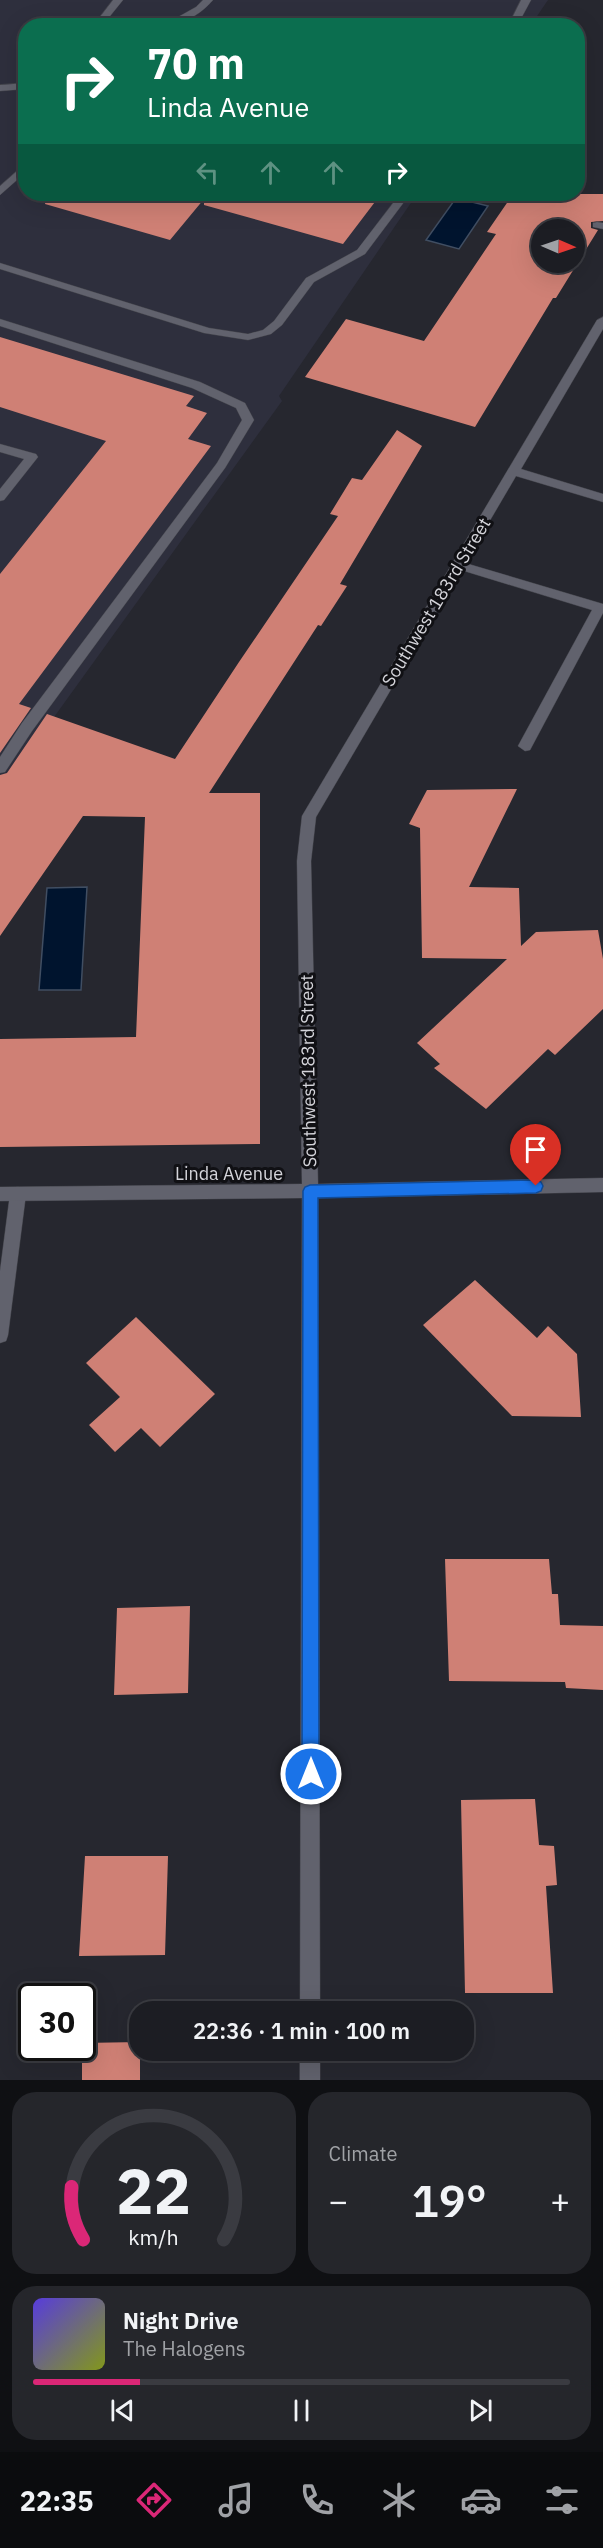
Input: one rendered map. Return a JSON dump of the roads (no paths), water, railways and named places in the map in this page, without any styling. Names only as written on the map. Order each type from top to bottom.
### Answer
[{"type":"street","points":[[103,18],[118,0]]},
{"type":"street","points":[[182,18],[199,9],[208,0]]},
{"type":"street","points":[[517,18],[526,0]]},
{"type":"street","points":[[0,88],[18,87]]},
{"type":"street","points":[[0,192],[5,181],[18,172]]},
{"type":"street","points":[[0,266],[208,331],[232,335],[258,335],[278,323],[310,280],[361,252],[400,201]]},
{"type":"street","name":"Southwest 183rd Street","points":[[310,2001],[310,1191],[304,861],[306,827],[309,816],[603,320]]},
{"type":"street","points":[[0,322],[196,385],[241,406],[248,420],[221,465],[27,727],[0,768]]},
{"type":"street","points":[[0,448],[32,457],[0,497]]},
{"type":"street","points":[[513,471],[603,498]]},
{"type":"street","points":[[458,565],[601,608],[525,746]]},
{"type":"street","name":"Linda Avenue","points":[[0,1194],[603,1185]]},
{"type":"street","points":[[0,1335],[18,1194]]},
{"type":"street","points":[[310,2061],[310,2080]]},
{"type":"water","points":[[454,201],[468,201],[488,206],[459,249],[426,240]]},
{"type":"water","points":[[87,887],[81,990],[39,990],[47,888]]}]
